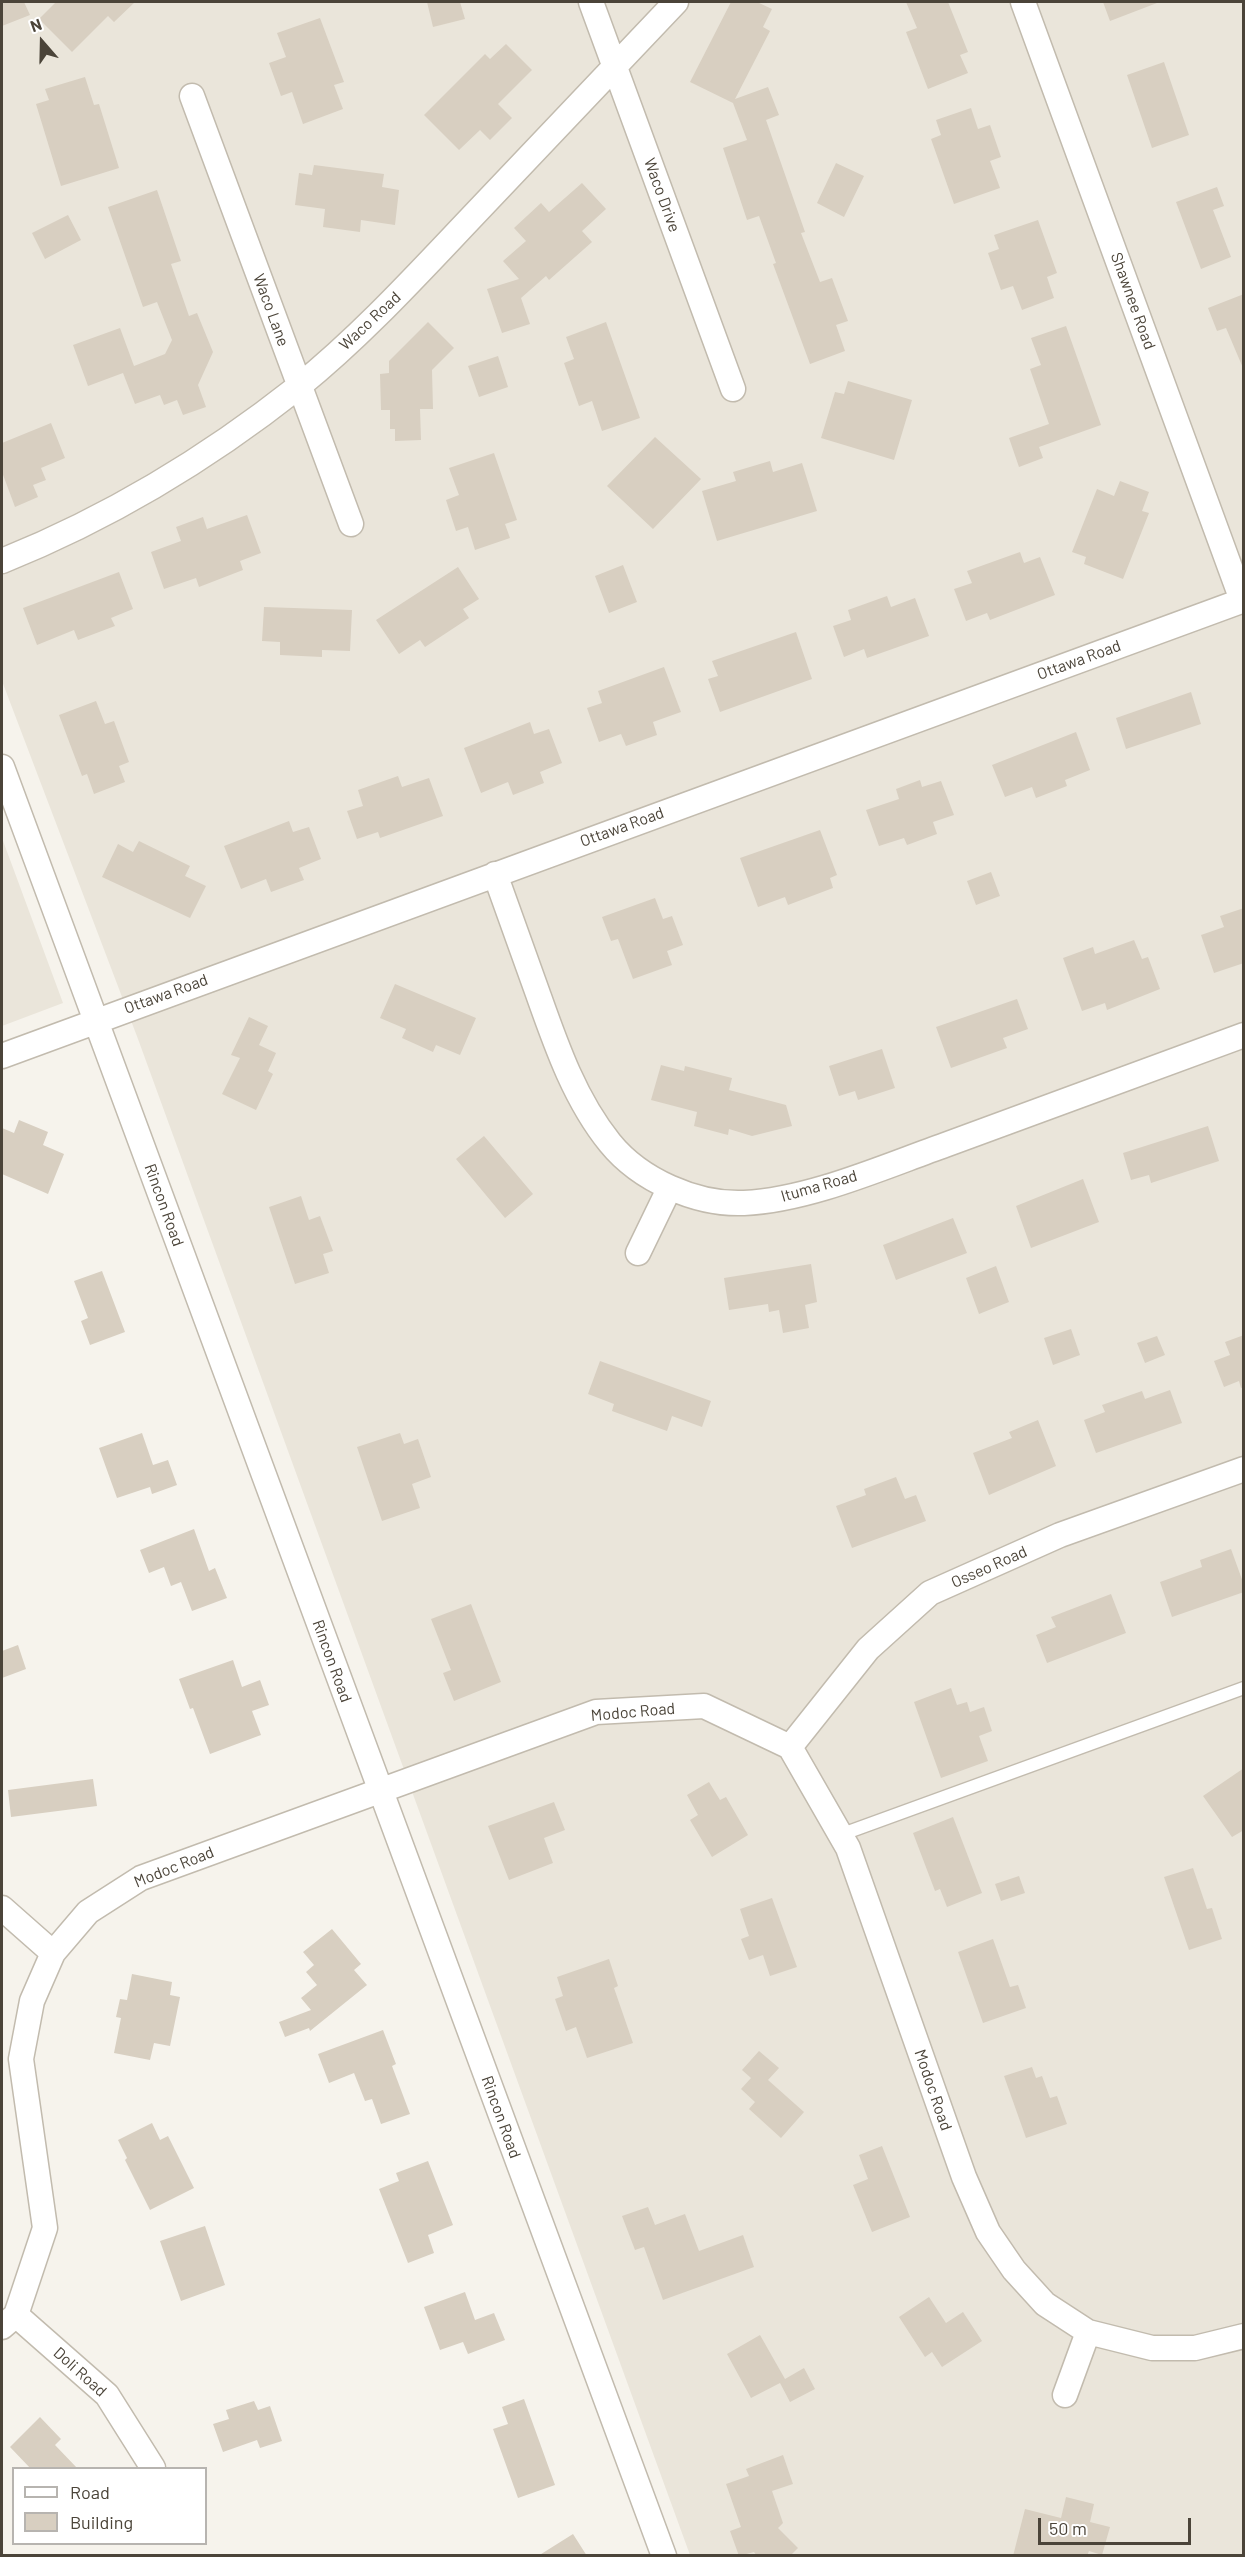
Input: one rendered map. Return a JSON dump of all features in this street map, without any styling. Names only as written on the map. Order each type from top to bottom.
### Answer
[{"type":"street","name":"Waco Drive","points":[[591,2],[733,389]]},
{"type":"street","name":"Waco Road","points":[[2,561],[68,534],[136,498],[224,443],[299,386],[383,310],[676,2]]},
{"type":"street","name":"Shawnee Road","points":[[1023,2],[1243,600]]},
{"type":"street","name":"Waco Lane","points":[[192,96],[351,524]]},
{"type":"street","name":"Ottawa Road","points":[[2,1056],[1243,600]]},
{"type":"street","name":"Rincon Road","points":[[2,767],[664,2556]]},
{"type":"street","name":"Ituma Road","points":[[495,874],[571,1079],[610,1144],[640,1170],[669,1189],[702,1198],[742,1203],[789,1197],[890,1165],[1244,1035]]},
{"type":"street","points":[[638,1253],[669,1189]]},
{"type":"street","name":"Osseo Road","points":[[790,1747],[868,1649],[930,1593],[1060,1535],[1244,1469]]},
{"type":"street","name":"Modoc Road","points":[[9,2321],[45,2228],[21,2059],[32,2001],[53,1953],[88,1912],[141,1878],[596,1712],[704,1706],[790,1747],[848,1848],[964,2177],[988,2232],[1014,2270],[1045,2304],[1088,2332],[1152,2348],[1195,2348],[1244,2336]]},
{"type":"street","points":[[2,1908],[53,1953]]},
{"type":"street","name":"Doli Road","points":[[9,2321],[107,2395],[152,2467]]},
{"type":"street","points":[[1065,2395],[1088,2332]]},
{"type":"lane","points":[[840,1835],[1244,1688]]},
{"type":"shaded area","points":[[2,2],[1243,2],[1243,2555],[690,2555],[138,1039],[2,681]]},
{"type":"shaded area","points":[[2,838],[63,1003],[2,1026]]},
{"type":"building","points":[[2,2],[24,2],[30,15],[2,26]]},
{"type":"building","points":[[56,2],[135,2],[114,22],[108,16],[72,52],[39,19]]},
{"type":"building","points":[[427,2],[460,2],[465,19],[433,27]]},
{"type":"building","points":[[731,2],[757,2],[772,9],[763,27],[770,31],[735,99],[768,87],[779,115],[766,120],[805,232],[801,233],[820,282],[832,278],[848,321],[836,325],[845,351],[810,364],[773,264],[776,263],[759,216],[747,220],[723,148],[747,140],[733,103],[690,82]]},
{"type":"building","points":[[906,2],[948,2],[968,52],[960,55],[968,73],[928,89],[906,32],[917,28]]},
{"type":"building","points":[[1103,2],[1157,2],[1157,3],[1110,21]]},
{"type":"building","points":[[320,18],[344,82],[334,85],[343,109],[303,124],[292,92],[281,96],[269,63],[286,57],[277,33]]},
{"type":"building","points":[[506,44],[532,70],[498,104],[512,118],[490,140],[480,130],[459,150],[424,115],[485,54],[490,59]]},
{"type":"building","points":[[1164,62],[1189,135],[1152,148],[1127,75]]},
{"type":"building","points":[[85,77],[94,105],[99,104],[119,168],[61,186],[36,104],[49,100],[45,89]]},
{"type":"building","points":[[971,108],[978,129],[990,125],[1001,157],[990,161],[1000,188],[954,204],[931,139],[941,135],[936,120]]},
{"type":"building","points":[[836,163],[864,176],[844,217],[817,203]]},
{"type":"building","points":[[314,165],[384,174],[382,187],[399,190],[395,225],[361,220],[360,232],[323,227],[325,209],[295,205],[299,173],[312,175]]},
{"type":"building","points":[[582,183],[606,209],[582,231],[592,242],[549,280],[546,276],[521,298],[530,324],[502,333],[487,289],[519,279],[503,261],[526,241],[514,228],[541,203],[549,212]]},
{"type":"building","points":[[1217,187],[1224,206],[1213,210],[1231,257],[1201,269],[1176,202]]},
{"type":"building","points":[[157,190],[181,261],[171,264],[189,316],[197,313],[213,352],[198,385],[206,407],[183,415],[177,400],[164,405],[160,395],[135,404],[123,373],[88,386],[73,345],[120,328],[134,366],[165,354],[172,340],[157,302],[143,307],[108,207]]},
{"type":"building","points":[[68,215],[81,240],[45,259],[32,233]]},
{"type":"building","points":[[1038,220],[1057,273],[1047,277],[1054,298],[1022,310],[1013,286],[1001,290],[988,253],[999,249],[994,235]]},
{"type":"building","points":[[1244,294],[1243,368],[1226,328],[1217,331],[1208,308]]},
{"type":"building","points":[[428,322],[454,348],[432,370],[433,409],[420,409],[421,440],[395,441],[395,429],[390,429],[390,410],[381,410],[380,374],[389,373],[389,361]]},
{"type":"building","points":[[606,322],[640,418],[602,431],[592,401],[579,406],[564,363],[574,359],[566,337]]},
{"type":"building","points":[[1066,326],[1101,425],[1039,447],[1043,458],[1019,467],[1009,438],[1049,424],[1030,369],[1041,365],[1031,338]]},
{"type":"building","points":[[498,356],[508,387],[479,397],[468,366]]},
{"type":"building","points":[[848,381],[912,400],[894,460],[821,438],[835,392],[844,394]]},
{"type":"building","points":[[51,423],[65,458],[41,468],[46,480],[33,485],[38,497],[15,507],[2,472],[2,443]]},
{"type":"building","points":[[655,437],[701,479],[653,529],[607,486]]},
{"type":"building","points":[[494,453],[517,520],[505,524],[510,538],[475,550],[468,527],[456,531],[446,500],[459,495],[449,468]]},
{"type":"building","points":[[770,461],[773,472],[802,463],[817,511],[717,541],[702,491],[736,481],[733,472]]},
{"type":"building","points":[[1120,481],[1149,492],[1142,511],[1149,513],[1123,579],[1084,564],[1086,557],[1072,552],[1097,489],[1114,496]]},
{"type":"building","points":[[247,515],[261,553],[240,561],[243,570],[199,587],[196,578],[164,589],[151,552],[181,541],[176,527],[203,517],[207,529]]},
{"type":"building","points":[[1020,552],[1024,563],[1040,557],[1055,595],[990,620],[987,613],[966,621],[954,589],[972,583],[967,571]]},
{"type":"building","points":[[623,565],[637,602],[609,613],[595,576]]},
{"type":"building","points":[[458,567],[479,599],[463,609],[469,618],[425,647],[420,640],[399,654],[376,620]]},
{"type":"building","points":[[119,572],[133,609],[111,618],[115,626],[78,640],[74,630],[37,645],[23,608]]},
{"type":"building","points":[[887,596],[891,607],[915,598],[929,636],[867,658],[864,649],[844,657],[833,626],[851,620],[848,610]]},
{"type":"building","points":[[264,607],[352,610],[350,651],[322,650],[322,657],[280,655],[280,642],[262,641]]},
{"type":"building","points":[[796,632],[812,679],[720,712],[708,679],[718,676],[712,661]]},
{"type":"building","points":[[664,667],[681,712],[653,722],[657,735],[626,746],[621,734],[599,742],[587,708],[602,703],[598,691]]},
{"type":"building","points":[[1191,692],[1201,724],[1126,749],[1116,718]]},
{"type":"building","points":[[96,701],[105,724],[114,721],[129,762],[119,766],[125,782],[94,794],[87,774],[82,776],[59,715]]},
{"type":"building","points":[[530,722],[534,734],[549,729],[562,763],[540,772],[544,783],[513,795],[508,782],[481,793],[464,748]]},
{"type":"building","points":[[1076,732],[1090,770],[1065,780],[1067,786],[1036,798],[1032,787],[1005,797],[992,765]]},
{"type":"building","points":[[398,776],[402,787],[429,778],[443,816],[380,838],[378,832],[357,839],[347,811],[363,806],[358,790]]},
{"type":"building","points":[[920,780],[922,787],[941,781],[954,815],[933,822],[937,834],[907,845],[904,838],[879,846],[866,810],[899,799],[896,789]]},
{"type":"building","points":[[289,821],[293,832],[309,827],[321,859],[299,868],[304,880],[271,892],[266,879],[241,889],[224,846]]},
{"type":"building","points":[[820,830],[837,875],[830,878],[833,888],[788,905],[785,897],[758,907],[740,858]]},
{"type":"building","points":[[139,841],[190,866],[185,876],[206,886],[190,918],[102,877],[118,844],[133,852]]},
{"type":"building","points":[[991,872],[1000,896],[976,905],[967,881]]},
{"type":"building","points":[[655,898],[663,919],[672,916],[683,945],[667,951],[672,965],[633,979],[618,939],[611,941],[602,917]]},
{"type":"building","points":[[1244,908],[1244,963],[1214,973],[1201,935],[1224,927],[1220,916]]},
{"type":"building","points":[[1134,940],[1142,959],[1148,957],[1160,989],[1107,1010],[1105,1003],[1082,1011],[1063,958],[1093,947],[1095,954]]},
{"type":"building","points":[[395,984],[476,1018],[460,1055],[436,1045],[433,1052],[402,1038],[406,1029],[380,1018]]},
{"type":"building","points":[[1017,999],[1028,1029],[1003,1038],[1007,1048],[951,1068],[936,1027]]},
{"type":"building","points":[[249,1017],[268,1026],[259,1045],[276,1053],[268,1071],[273,1074],[256,1110],[222,1094],[240,1058],[231,1055]]},
{"type":"building","points":[[882,1049],[895,1088],[858,1100],[855,1091],[839,1096],[829,1066]]},
{"type":"building","points":[[661,1065],[684,1071],[685,1066],[732,1078],[729,1090],[786,1105],[792,1126],[752,1136],[729,1129],[728,1135],[694,1126],[697,1112],[651,1100]]},
{"type":"building","points":[[19,1120],[48,1132],[43,1145],[64,1154],[48,1194],[2,1174],[2,1128],[14,1133]]},
{"type":"building","points":[[1208,1126],[1219,1161],[1151,1183],[1149,1175],[1131,1180],[1123,1153]]},
{"type":"building","points":[[484,1136],[533,1194],[505,1218],[456,1159]]},
{"type":"building","points":[[1083,1179],[1099,1222],[1031,1248],[1016,1206]]},
{"type":"building","points":[[301,1196],[309,1220],[320,1216],[333,1251],[323,1254],[329,1273],[295,1284],[269,1207]]},
{"type":"building","points":[[953,1218],[967,1253],[896,1280],[883,1245]]},
{"type":"building","points":[[811,1264],[817,1302],[805,1305],[809,1328],[783,1333],[779,1310],[769,1312],[768,1304],[729,1310],[724,1278]]},
{"type":"building","points":[[996,1266],[1009,1302],[979,1314],[966,1278]]},
{"type":"building","points":[[102,1271],[125,1332],[90,1345],[81,1321],[88,1318],[74,1281]]},
{"type":"building","points":[[1071,1329],[1080,1355],[1053,1365],[1044,1338]]},
{"type":"building","points":[[1244,1335],[1244,1387],[1241,1388],[1239,1381],[1224,1387],[1214,1361],[1230,1355],[1225,1342]]},
{"type":"building","points":[[1157,1336],[1165,1355],[1145,1363],[1137,1343]]},
{"type":"building","points":[[600,1361],[711,1401],[702,1427],[672,1416],[667,1431],[612,1411],[614,1404],[588,1394]]},
{"type":"building","points":[[1170,1390],[1182,1423],[1096,1453],[1084,1420],[1105,1412],[1102,1405],[1142,1391],[1145,1399]]},
{"type":"building","points":[[1038,1420],[1056,1466],[989,1495],[973,1453],[1012,1438],[1009,1432]]},
{"type":"building","points":[[142,1433],[153,1465],[168,1460],[177,1485],[152,1494],[150,1487],[117,1498],[99,1448]]},
{"type":"building","points":[[400,1433],[404,1444],[418,1439],[431,1477],[412,1484],[420,1508],[382,1521],[357,1447]]},
{"type":"building","points":[[896,1477],[905,1499],[916,1495],[926,1521],[852,1548],[836,1506],[866,1495],[864,1489]]},
{"type":"building","points":[[194,1529],[209,1571],[215,1568],[227,1598],[192,1611],[181,1582],[171,1586],[164,1567],[149,1573],[140,1550]]},
{"type":"building","points":[[1231,1549],[1244,1585],[1244,1592],[1172,1617],[1160,1582],[1202,1567],[1200,1560]]},
{"type":"building","points":[[1111,1594],[1126,1633],[1047,1663],[1036,1635],[1056,1627],[1051,1617]]},
{"type":"building","points":[[471,1604],[501,1682],[454,1701],[443,1673],[451,1670],[431,1619]]},
{"type":"building","points":[[18,1645],[26,1669],[2,1678],[2,1651]]},
{"type":"building","points":[[233,1660],[242,1687],[260,1680],[269,1705],[252,1711],[261,1735],[210,1754],[193,1708],[190,1709],[179,1679]]},
{"type":"building","points":[[951,1688],[957,1705],[967,1702],[970,1712],[984,1707],[992,1731],[979,1736],[988,1761],[941,1778],[914,1702]]},
{"type":"building","points":[[1244,1768],[1244,1830],[1232,1837],[1203,1796]]},
{"type":"building","points":[[93,1779],[97,1806],[11,1817],[8,1790]]},
{"type":"building","points":[[709,1782],[720,1800],[726,1797],[748,1835],[712,1857],[690,1820],[698,1815],[687,1795]]},
{"type":"building","points":[[554,1802],[565,1830],[544,1838],[553,1863],[509,1880],[488,1826]]},
{"type":"building","points":[[953,1817],[982,1893],[947,1907],[940,1889],[935,1891],[913,1833]]},
{"type":"building","points":[[1193,1868],[1207,1909],[1212,1908],[1222,1939],[1189,1950],[1164,1877]]},
{"type":"building","points":[[1019,1876],[1025,1893],[1001,1901],[995,1884]]},
{"type":"building","points":[[772,1898],[797,1967],[770,1976],[763,1955],[749,1960],[741,1939],[749,1936],[740,1909]]},
{"type":"building","points":[[332,1929],[361,1964],[354,1970],[367,1985],[310,2031],[309,2028],[285,2037],[279,2022],[311,2010],[301,1998],[317,1985],[306,1972],[314,1965],[303,1952]]},
{"type":"building","points":[[993,1939],[1010,1987],[1018,1985],[1026,2008],[983,2023],[958,1952]]},
{"type":"building","points":[[609,1959],[618,1986],[614,1988],[633,2043],[587,2058],[576,2027],[566,2031],[555,1999],[563,1996],[557,1977]]},
{"type":"building","points":[[132,1974],[172,1982],[170,1995],[180,1997],[170,2046],[154,2043],[150,2060],[114,2053],[121,2018],[116,2017],[120,1999],[127,2000]]},
{"type":"building","points":[[383,2030],[396,2064],[392,2066],[410,2114],[381,2124],[372,2099],[365,2101],[354,2073],[329,2083],[318,2054]]},
{"type":"building","points":[[759,2051],[779,2068],[768,2080],[804,2112],[781,2138],[749,2109],[755,2102],[741,2089],[751,2078],[742,2070]]},
{"type":"building","points":[[1032,2067],[1036,2078],[1042,2076],[1050,2098],[1057,2096],[1067,2124],[1026,2138],[1004,2076]]},
{"type":"building","points":[[152,2123],[160,2140],[168,2136],[194,2188],[150,2210],[125,2160],[127,2158],[118,2140]]},
{"type":"building","points":[[882,2146],[910,2217],[872,2232],[853,2185],[868,2179],[859,2155]]},
{"type":"building","points":[[428,2161],[453,2225],[428,2235],[434,2253],[408,2263],[379,2189],[399,2181],[396,2173]]},
{"type":"building","points":[[648,2207],[655,2225],[685,2214],[699,2251],[743,2235],[754,2267],[663,2300],[644,2247],[635,2250],[622,2216]]},
{"type":"building","points":[[205,2226],[225,2285],[181,2301],[160,2241]]},
{"type":"building","points":[[465,2292],[475,2320],[494,2313],[505,2340],[468,2354],[463,2342],[440,2350],[424,2307]]},
{"type":"building","points":[[929,2297],[946,2323],[963,2312],[982,2341],[942,2367],[932,2352],[925,2357],[899,2317]]},
{"type":"building","points":[[760,2335],[785,2379],[804,2368],[815,2389],[790,2402],[780,2383],[751,2398],[727,2354]]},
{"type":"building","points":[[524,2399],[555,2485],[518,2498],[493,2429],[508,2424],[502,2407]]},
{"type":"building","points":[[254,2401],[258,2410],[270,2406],[282,2441],[260,2448],[257,2440],[223,2452],[213,2424],[229,2419],[226,2410]]},
{"type":"building","points":[[40,2417],[61,2439],[55,2445],[76,2467],[29,2467],[10,2447]]},
{"type":"building","points":[[783,2455],[793,2484],[772,2491],[783,2523],[778,2528],[798,2548],[790,2556],[757,2556],[754,2552],[739,2556],[730,2531],[741,2527],[726,2484],[749,2476],[746,2469]]},
{"type":"building","points":[[1066,2497],[1094,2504],[1090,2522],[1110,2527],[1102,2555],[1089,2551],[1087,2556],[1013,2556],[1025,2509],[1061,2518]]},
{"type":"building","points":[[573,2534],[587,2556],[538,2556]]}]
